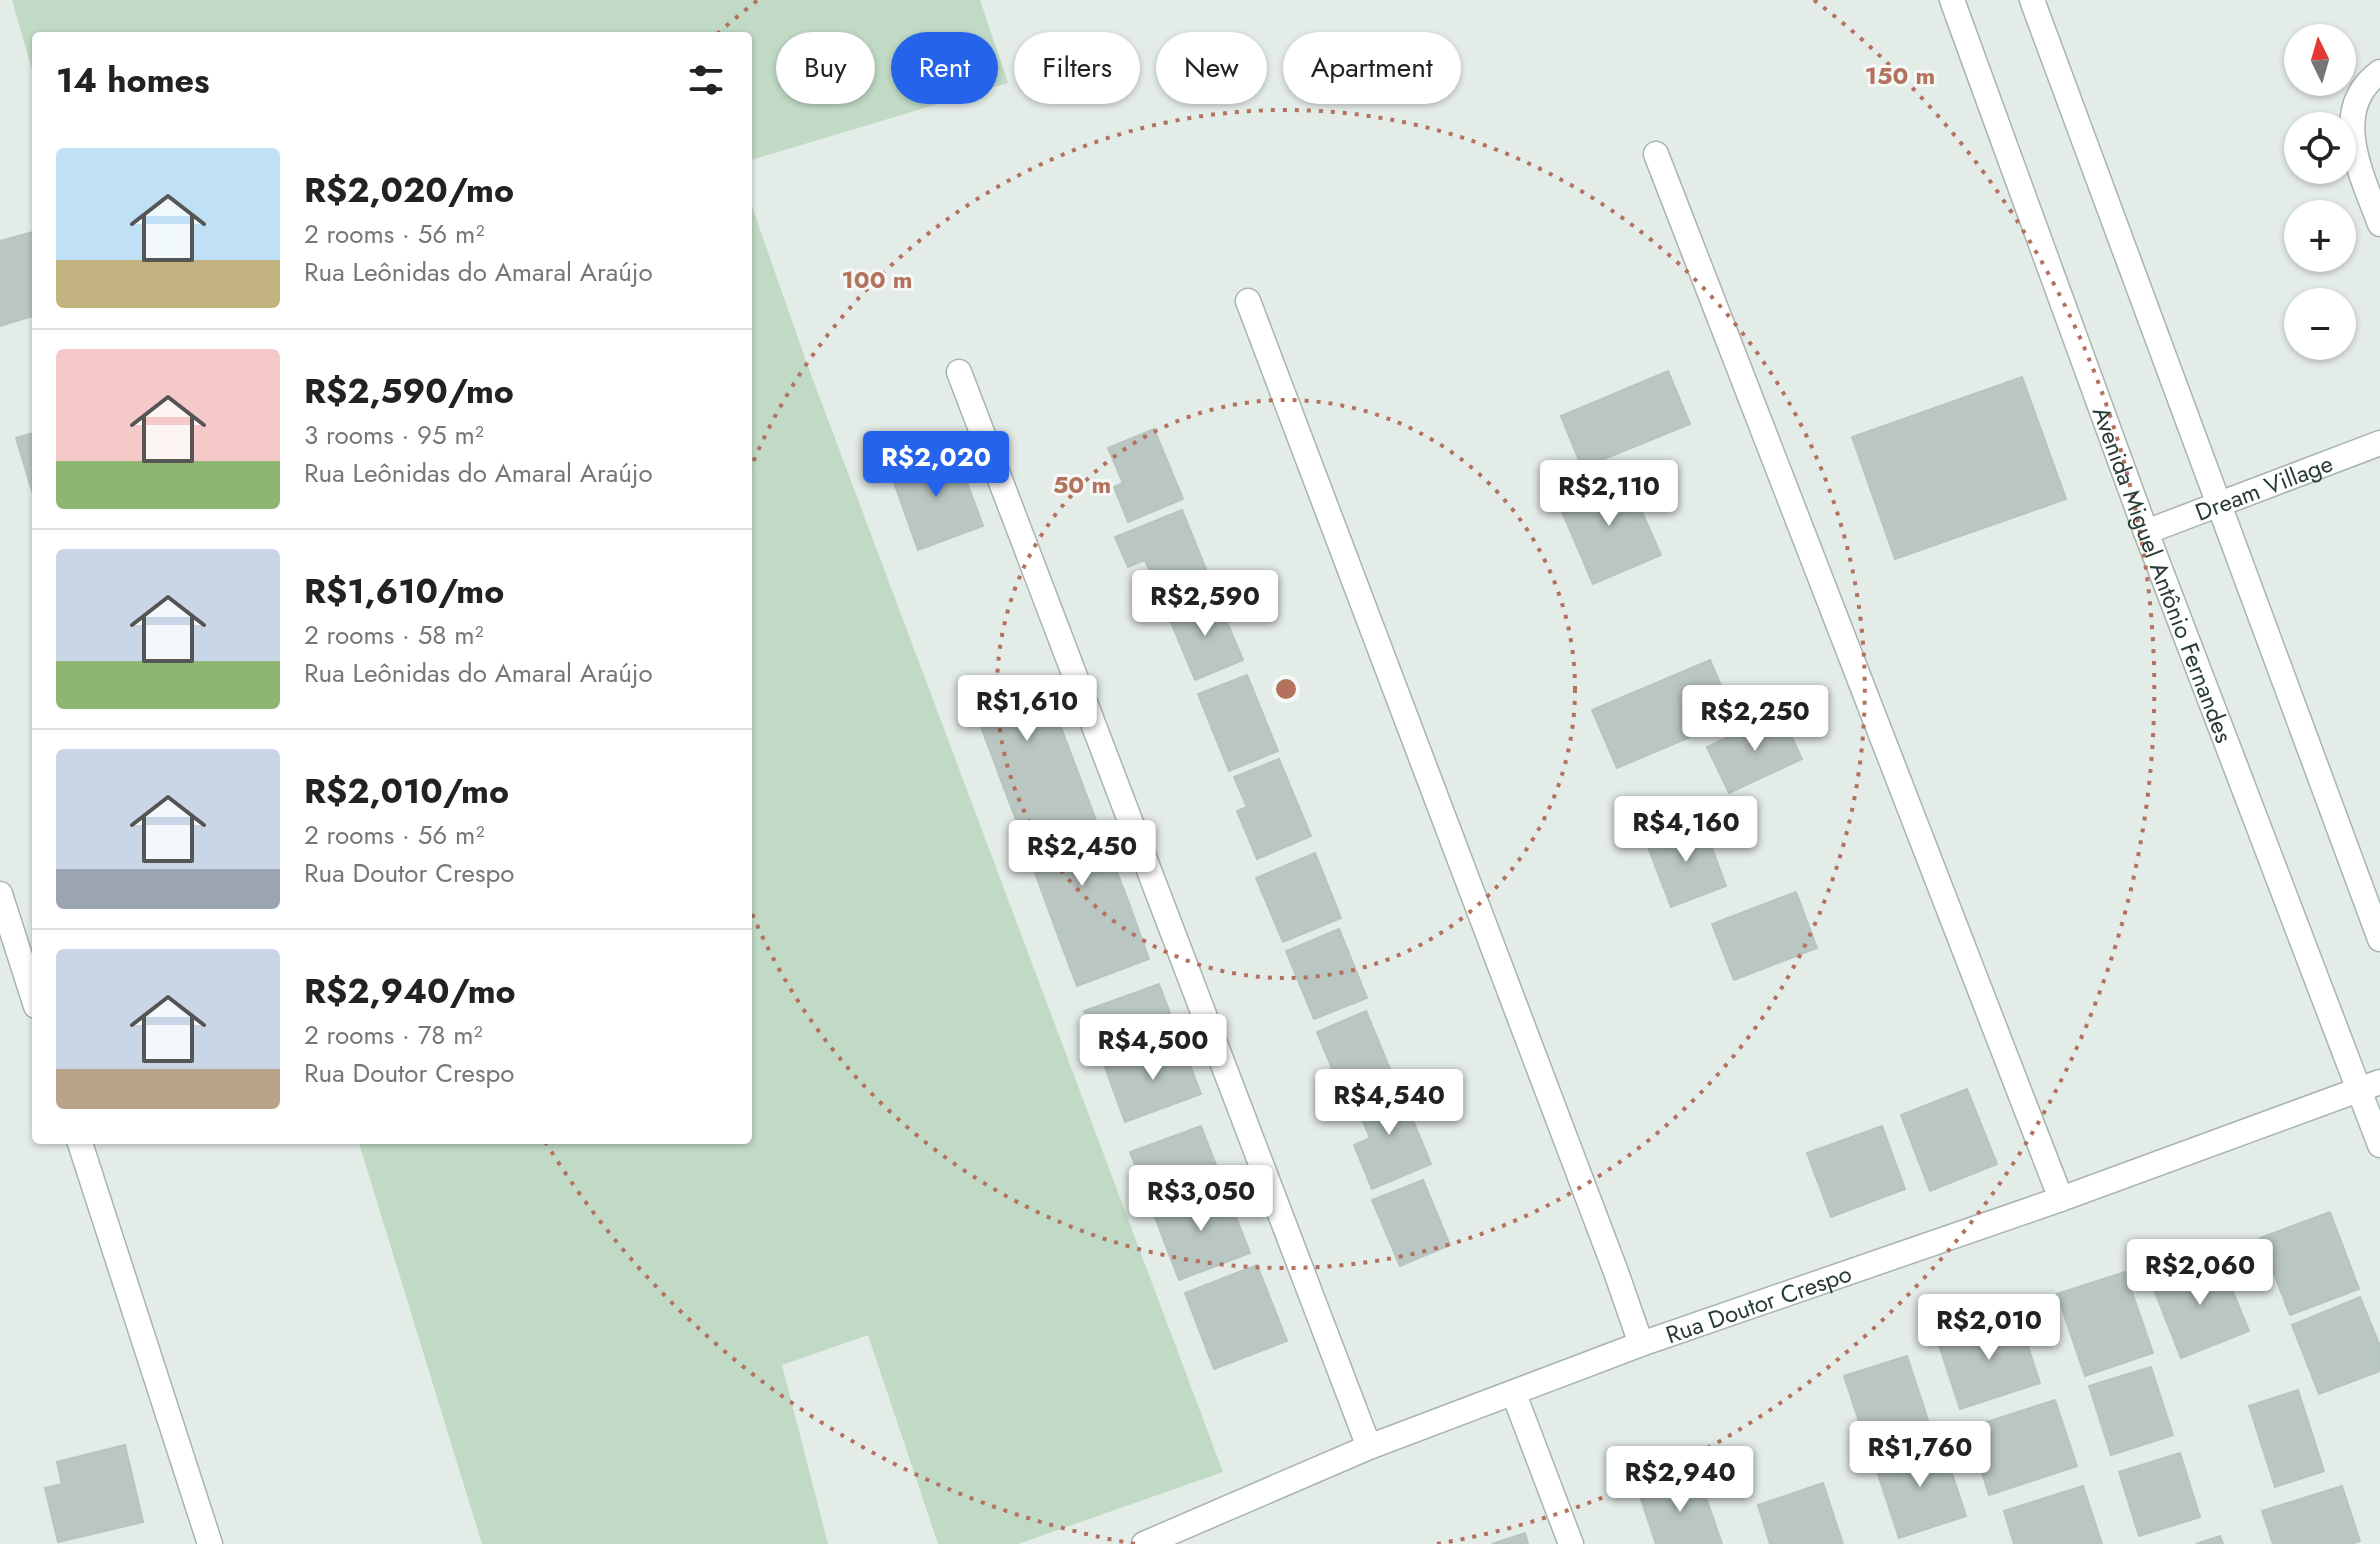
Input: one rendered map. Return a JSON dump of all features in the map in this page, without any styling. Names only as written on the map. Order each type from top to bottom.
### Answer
[{"type":"street","name":"Avenida Miguel Antônio Fernandes","points":[[1952,0],[2146,532],[2370,1086],[2380,1145]]},
{"type":"street","points":[[2032,0],[2380,939]]},
{"type":"street","points":[[2380,72],[2368,81],[2358,96],[2352,123],[2353,151],[2380,224]]},
{"type":"street","points":[[1656,154],[2061,1199]]},
{"type":"street","points":[[1248,301],[1611,1257],[1641,1344]]},
{"type":"street","points":[[959,372],[1369,1447]]},
{"type":"street","name":"Dream Village","points":[[2146,532],[2380,443]]},
{"type":"street","points":[[0,894],[32,994]]},
{"type":"street","name":"Rua Doutor Crespo","points":[[1144,1544],[1369,1447],[1641,1344],[2061,1199],[2370,1086]]},
{"type":"street","points":[[80,1144],[210,1544]]},
{"type":"street","points":[[1514,1394],[1571,1544]]},
{"type":"green space","points":[[12,0],[980,0],[991,32],[891,32],[891,104],[938,104],[752,160],[752,32],[32,32],[32,70]]},
{"type":"green space","points":[[998,53],[1008,83],[998,86]]},
{"type":"green space","points":[[752,206],[806,361],[1223,1472],[1018,1544],[938,1544],[868,1335],[782,1365],[828,1544],[482,1544],[359,1144],[752,1144]]},
{"type":"building","points":[[32,232],[32,316],[0,326],[0,241]]},
{"type":"building","points":[[1668,371],[1690,424],[1582,468],[1561,416]]},
{"type":"building","points":[[2022,377],[2066,499],[1895,559],[1852,437]]},
{"type":"building","points":[[1154,429],[1183,499],[1128,522],[1114,487],[1123,483],[1108,448]]},
{"type":"building","points":[[32,433],[32,491],[16,438]]},
{"type":"building","points":[[954,447],[983,526],[918,550],[890,471]]},
{"type":"building","points":[[1624,471],[1661,555],[1593,584],[1557,500]]},
{"type":"building","points":[[1182,510],[1212,584],[1164,605],[1145,560],[1128,567],[1115,537]]},
{"type":"building","points":[[1216,596],[1243,660],[1195,680],[1168,615]]},
{"type":"building","points":[[1710,660],[1735,718],[1617,768],[1592,710]]},
{"type":"building","points":[[1247,675],[1278,751],[1229,771],[1198,694]]},
{"type":"building","points":[[1050,698],[1074,762],[1004,788],[980,724]]},
{"type":"building","points":[[1780,712],[1802,759],[1729,793],[1707,747]]},
{"type":"building","points":[[1279,759],[1311,836],[1257,859],[1237,811],[1247,807],[1234,777]]},
{"type":"building","points":[[1074,762],[1097,823],[1027,849],[1004,788]]},
{"type":"building","points":[[1702,821],[1726,886],[1671,907],[1646,842]]},
{"type":"building","points":[[1106,843],[1130,906],[1057,933],[1034,870]]},
{"type":"building","points":[[1315,853],[1341,918],[1283,942],[1256,878]]},
{"type":"building","points":[[1796,892],[1817,948],[1734,980],[1712,924]]},
{"type":"building","points":[[1130,906],[1149,959],[1077,986],[1057,933]]},
{"type":"building","points":[[1339,929],[1367,998],[1314,1019],[1286,951]]},
{"type":"building","points":[[1159,984],[1181,1042],[1106,1070],[1084,1011]]},
{"type":"building","points":[[1366,1011],[1392,1074],[1343,1095],[1317,1032]]},
{"type":"building","points":[[1181,1042],[1201,1094],[1125,1122],[1106,1070]]},
{"type":"building","points":[[1397,1082],[1431,1164],[1372,1189],[1354,1145],[1370,1138],[1354,1100]]},
{"type":"building","points":[[1967,1089],[1997,1164],[1930,1191],[1901,1115]]},
{"type":"building","points":[[1201,1126],[1224,1186],[1153,1212],[1130,1152]]},
{"type":"building","points":[[1882,1126],[1905,1189],[1831,1217],[1807,1153]]},
{"type":"building","points":[[1423,1180],[1450,1245],[1400,1266],[1372,1200]]},
{"type":"building","points":[[1224,1186],[1250,1253],[1179,1280],[1153,1212]]},
{"type":"building","points":[[2330,1212],[2359,1289],[2290,1315],[2260,1238]]},
{"type":"building","points":[[2218,1255],[2249,1331],[2181,1358],[2151,1282]]},
{"type":"building","points":[[1257,1265],[1287,1341],[1214,1369],[1185,1293]]},
{"type":"building","points":[[2125,1272],[2153,1353],[2085,1376],[2057,1294]]},
{"type":"building","points":[[2360,1297],[2380,1346],[2380,1371],[2319,1394],[2292,1325]]},
{"type":"building","points":[[2018,1316],[2040,1383],[1960,1409],[1938,1342]]},
{"type":"building","points":[[1907,1356],[1932,1432],[1869,1452],[1844,1376]]},
{"type":"building","points":[[2151,1367],[2173,1435],[2111,1455],[2089,1386]]},
{"type":"building","points":[[2298,1390],[2324,1471],[2275,1487],[2249,1406]]},
{"type":"building","points":[[2055,1400],[2077,1466],[1989,1495],[1968,1428]]},
{"type":"building","points":[[1941,1440],[1966,1516],[1899,1538],[1874,1462]]},
{"type":"building","points":[[125,1445],[143,1522],[58,1542],[45,1488],[62,1484],[57,1462]]},
{"type":"building","points":[[2180,1453],[2200,1517],[2139,1536],[2119,1472]]},
{"type":"building","points":[[1698,1474],[1722,1544],[1656,1544],[1639,1493]]},
{"type":"building","points":[[1823,1483],[1843,1544],[1770,1544],[1758,1505]]},
{"type":"building","points":[[2083,1486],[2102,1544],[2014,1544],[2004,1511]]},
{"type":"building","points":[[2342,1486],[2360,1541],[2350,1544],[2273,1544],[2262,1511]]},
{"type":"building","points":[[1525,1533],[1528,1544],[1492,1544]]},
{"type":"building","points":[[2220,1536],[2223,1544],[2196,1544]]}]
